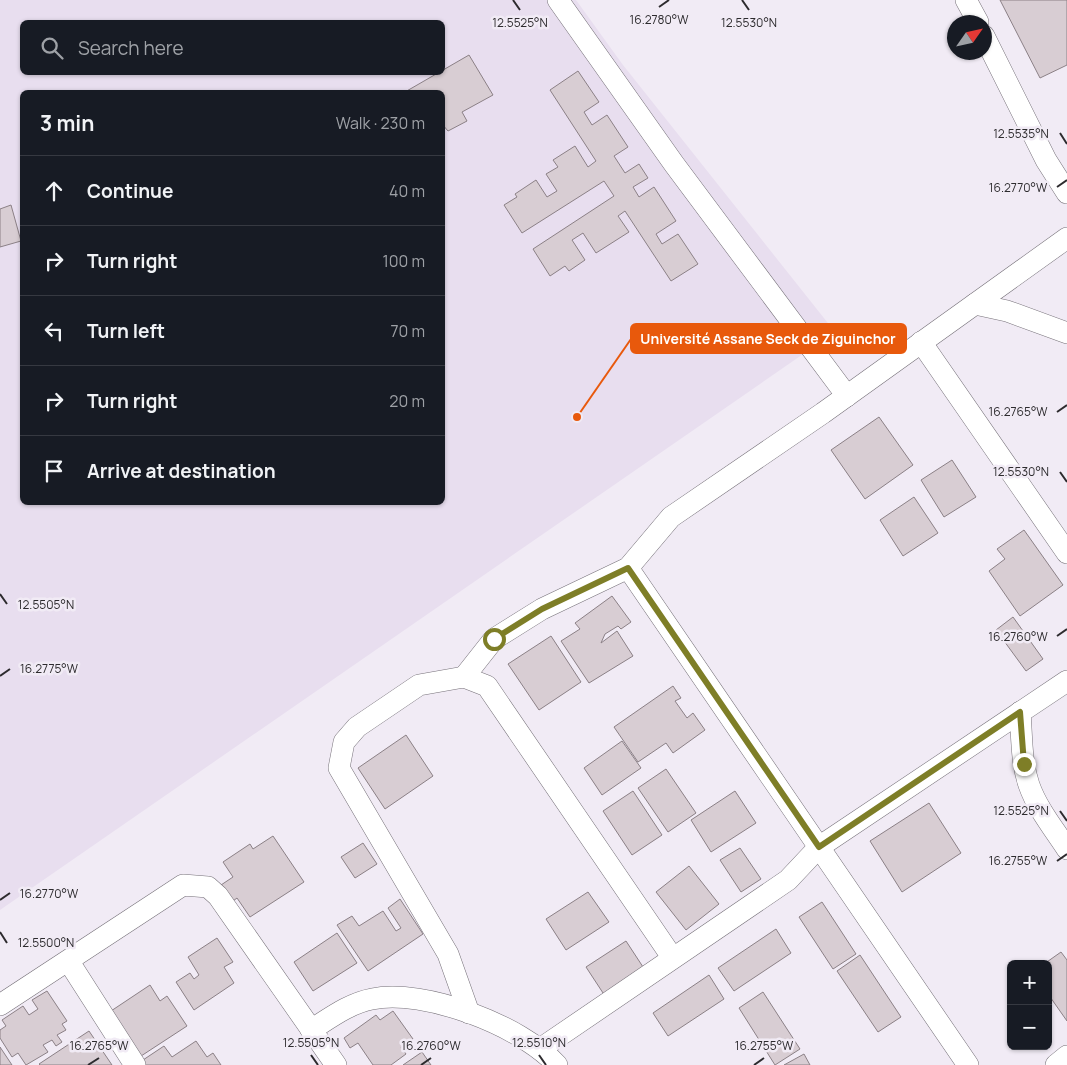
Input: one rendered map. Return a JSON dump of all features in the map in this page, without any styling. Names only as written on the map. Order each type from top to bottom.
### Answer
[{"type":"street","points":[[558,0],[674,164],[847,396]]},
{"type":"street","points":[[966,0],[974,15]]},
{"type":"street","points":[[992,52],[1046,160],[1067,193]]},
{"type":"street","points":[[464,677],[494,639],[542,609],[628,568],[671,517],[847,396],[1067,239]]},
{"type":"street","points":[[975,304],[1007,311],[1067,334]]},
{"type":"street","points":[[922,342],[1067,553]]},
{"type":"street","points":[[628,568],[964,1063]]},
{"type":"street","points":[[469,1013],[448,954],[339,768],[344,742],[357,727],[419,685],[464,677],[487,686],[672,957]]},
{"type":"street","points":[[540,1049],[672,957],[788,880],[819,847],[1067,681]]},
{"type":"street","points":[[1020,712],[1024,764],[1029,785],[1037,803],[1067,849]]},
{"type":"street","points":[[0,1005],[69,962],[184,885],[208,887],[218,896],[336,1065]]},
{"type":"street","points":[[69,962],[134,1065]]},
{"type":"street","points":[[311,1030],[340,1012],[372,999],[394,997],[423,1000],[469,1013],[499,1025],[540,1049],[557,1065]]},
{"type":"street","points":[[1056,1065],[1067,1056]]},
{"type":"shaded area","points":[[0,0],[576,0],[623,65],[835,332],[0,910]]},
{"type":"building","points":[[1000,0],[1067,0],[1067,65],[1040,78]]},
{"type":"building","points":[[469,55],[493,95],[462,112],[467,121],[448,131],[445,128],[445,90],[408,90],[434,75],[445,75],[445,69]]},
{"type":"building","points":[[578,71],[599,102],[584,112],[592,125],[607,115],[628,147],[614,156],[625,173],[639,164],[648,178],[633,187],[639,197],[654,187],[676,221],[656,234],[662,244],[678,234],[698,264],[671,281],[625,211],[618,216],[629,232],[596,253],[583,233],[572,240],[585,260],[569,271],[565,266],[550,276],[533,249],[614,196],[604,181],[522,233],[504,205],[517,197],[515,194],[536,180],[547,197],[557,191],[546,174],[558,167],[553,160],[575,146],[588,167],[596,161],[550,90]]},
{"type":"building","points":[[11,205],[20,241],[0,247],[0,209]]},
{"type":"building","points":[[879,417],[913,465],[865,499],[831,450]]},
{"type":"building","points":[[952,460],[976,497],[944,517],[921,480]]},
{"type":"building","points":[[914,497],[938,533],[903,556],[880,520]]},
{"type":"building","points":[[1024,530],[1063,585],[1020,616],[989,571],[1005,559],[997,549]]},
{"type":"building","points":[[612,596],[631,622],[621,629],[618,626],[605,634],[601,643],[617,631],[633,656],[589,683],[561,641],[580,629],[575,623]]},
{"type":"building","points":[[1013,617],[1043,659],[1026,671],[996,630]]},
{"type":"building","points":[[551,636],[581,682],[539,710],[508,664]]},
{"type":"building","points":[[673,686],[681,698],[675,701],[687,718],[693,713],[705,730],[673,753],[666,743],[638,762],[614,727]]},
{"type":"building","points":[[406,735],[433,776],[385,809],[358,768]]},
{"type":"building","points":[[622,741],[641,768],[602,795],[584,768]]},
{"type":"building","points":[[666,769],[696,813],[668,832],[638,788]]},
{"type":"building","points":[[633,791],[662,835],[632,855],[603,811]]},
{"type":"building","points":[[735,791],[756,823],[711,852],[691,820]]},
{"type":"building","points":[[929,803],[961,853],[902,892],[870,841]]},
{"type":"building","points":[[273,836],[304,882],[250,917],[237,898],[229,904],[218,887],[233,877],[223,862],[250,844],[253,849]]},
{"type":"building","points":[[363,843],[377,864],[355,878],[341,857]]},
{"type":"building","points":[[740,848],[761,879],[741,892],[720,860]]},
{"type":"building","points":[[689,866],[719,904],[686,930],[656,892]]},
{"type":"building","points":[[588,892],[609,922],[566,950],[546,919]]},
{"type":"building","points":[[400,899],[423,934],[368,971],[337,925],[352,916],[359,926],[383,911],[396,931],[401,928],[388,908]]},
{"type":"building","points":[[822,902],[856,954],[833,969],[799,917]]},
{"type":"building","points":[[776,929],[791,953],[734,991],[718,968]]},
{"type":"building","points":[[337,933],[357,963],[313,991],[294,962]]},
{"type":"building","points":[[217,938],[233,962],[224,967],[234,983],[194,1010],[176,982],[190,973],[194,979],[199,975],[188,957]]},
{"type":"building","points":[[626,941],[645,970],[605,996],[586,967]]},
{"type":"building","points":[[1061,952],[1067,960],[1067,1021],[1052,1000],[1052,960],[1050,960]]},
{"type":"building","points":[[860,955],[901,1017],[878,1032],[837,971]]},
{"type":"building","points":[[709,975],[724,999],[668,1036],[653,1013]]},
{"type":"building","points":[[150,985],[160,1001],[167,996],[187,1026],[138,1058],[108,1013]]},
{"type":"building","points":[[47,991],[67,1021],[62,1024],[66,1030],[57,1035],[62,1042],[56,1046],[52,1040],[43,1045],[48,1052],[26,1065],[18,1053],[12,1057],[0,1038],[0,1030],[6,1026],[2,1020],[23,1006],[29,1015],[38,1009],[32,1000]]},
{"type":"building","points":[[763,992],[800,1049],[775,1065],[739,1008]]},
{"type":"building","points":[[393,1011],[413,1039],[401,1047],[406,1054],[391,1065],[373,1065],[358,1043],[350,1048],[344,1038],[376,1015],[380,1020]]},
{"type":"building","points":[[89,1031],[112,1065],[39,1064]]},
{"type":"building","points":[[196,1041],[207,1057],[213,1053],[221,1065],[142,1065],[140,1062],[164,1046],[172,1057]]},
{"type":"building","points":[[0,1047],[12,1065],[0,1065]]},
{"type":"building","points":[[422,1052],[431,1065],[403,1065]]},
{"type":"building","points":[[804,1054],[810,1065],[784,1065]]},
{"type":"place","name":"Université Assane Seck de Ziguinchor","points":[[577,417]]},
{"type":"route","points":[[494,639],[542,609],[628,568],[819,847],[1020,712],[1024,764]]}]
